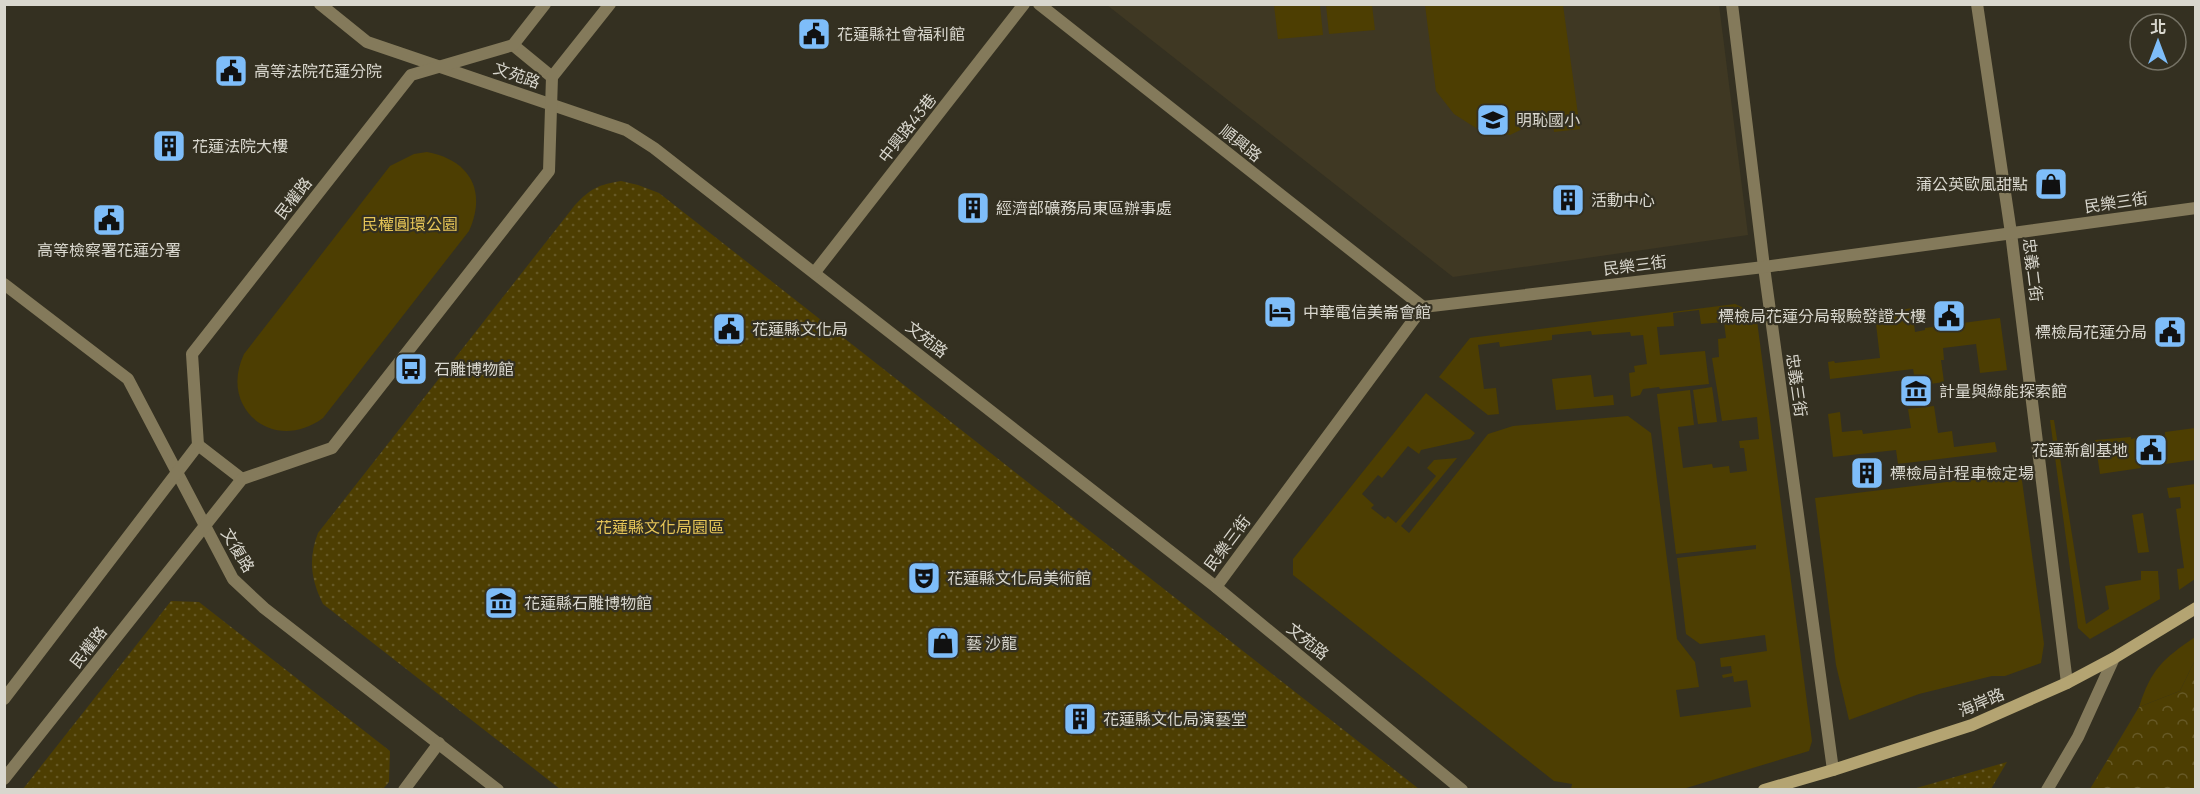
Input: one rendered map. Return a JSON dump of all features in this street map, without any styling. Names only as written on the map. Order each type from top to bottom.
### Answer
[{"type":"main road","name":"海岸路","points":[[1764,789],[1833,770],[1972,725],[2067,683],[2114,658],[2196,608]]},
{"type":"street","name":"文苑路","points":[[320,4],[367,42],[626,130],[654,148],[1216,587],[1462,789]]},
{"type":"street","points":[[545,4],[513,45],[552,77]]},
{"type":"street","points":[[4,699],[198,445],[242,479],[332,448],[549,171],[552,77],[610,4]]},
{"type":"street","name":"中興路43巷","points":[[815,272],[1024,4]]},
{"type":"street","name":"順興路","points":[[1039,4],[1423,307]]},
{"type":"street","name":"忠義三街","points":[[1732,4],[1764,267],[1833,770]]},
{"type":"street","name":"忠義二街","points":[[1977,4],[2011,232],[2067,683]]},
{"type":"street","name":"民權路","points":[[198,445],[192,354],[411,75],[513,45]]},
{"type":"street","name":"民樂三街","points":[[1216,587],[1423,307],[1764,267],[2196,208]]},
{"type":"street","name":"文復路","points":[[4,284],[128,380],[233,579],[264,608],[498,789]]},
{"type":"street","name":"民權路","points":[[4,779],[242,479]]},
{"type":"street","points":[[2047,789],[2078,736],[2114,658]]},
{"type":"street","points":[[404,789],[439,743]]},
{"type":"shaded area","name":"明恥國小","points":[[1107,5],[1719,5],[1748,235],[1453,277]]},
{"type":"green space","points":[[1274,5],[1320,5],[1323,35],[1278,39]]},
{"type":"green space","points":[[1326,5],[1372,5],[1375,30],[1329,34]]},
{"type":"green space","points":[[1425,5],[1563,5],[1580,129],[1554,132],[1552,111],[1535,123],[1510,135],[1479,130],[1454,114],[1436,91]]},
{"type":"green space","name":"民權圓環公園","points":[[427,152],[454,162],[471,180],[476,203],[469,231],[323,418],[304,428],[286,431],[270,428],[255,420],[245,408],[238,392],[238,374],[244,354],[390,166],[414,154]]},
{"type":"green space","name":"花蓮縣文化局園區","points":[[621,181],[659,193],[1419,789],[560,789],[323,604],[316,586],[312,561],[318,533],[575,205],[595,188]]},
{"type":"green space","points":[[1735,304],[1756,313],[1812,741],[1809,751],[1683,789],[1571,789],[1572,784],[1554,781],[1293,575],[1293,559],[1426,393],[1475,433],[1470,439],[1421,450],[1419,454],[1408,446],[1382,478],[1378,475],[1362,494],[1374,505],[1371,508],[1385,519],[1388,516],[1396,523],[1436,476],[1427,468],[1434,460],[1457,458],[1401,526],[1409,533],[1488,434],[1513,426],[1628,416],[1651,433],[1677,639],[1695,662],[1699,687],[1676,690],[1680,717],[1751,707],[1747,680],[1734,682],[1733,676],[1723,678],[1722,675],[1732,673],[1731,666],[1721,667],[1720,658],[1767,651],[1765,635],[1700,644],[1686,634],[1677,558],[1756,549],[1756,545],[1676,554],[1657,394],[1690,390],[1694,425],[1678,427],[1683,468],[1712,464],[1713,468],[1729,466],[1730,473],[1747,471],[1744,448],[1740,448],[1739,441],[1759,439],[1757,417],[1722,421],[1712,358],[1719,357],[1718,339],[1726,338],[1724,322],[1701,324],[1699,310],[1673,313],[1674,326],[1657,327],[1660,355],[1705,351],[1709,384],[1643,389],[1640,395],[1631,397],[1629,373],[1635,372],[1634,366],[1647,364],[1643,335],[1631,336],[1630,332],[1592,335],[1591,331],[1552,335],[1552,340],[1500,347],[1499,342],[1478,345],[1484,389],[1496,388],[1499,414],[1488,415],[1439,377],[1470,338]]},
{"type":"green space","points":[[1912,308],[1915,332],[1925,330],[1925,328],[2000,318],[2007,370],[1980,373],[1976,344],[1943,348],[1944,360],[1941,360],[1944,382],[1916,386],[1913,369],[1830,379],[1828,362],[1880,358],[1876,324],[1891,322],[1890,312]]},
{"type":"green space","points":[[1591,375],[1594,397],[1613,395],[1614,405],[1556,410],[1552,379]]},
{"type":"green space","points":[[1712,387],[1717,422],[1698,424],[1693,390]]},
{"type":"green space","points":[[1934,406],[1938,433],[1952,431],[1954,447],[1995,442],[1997,452],[1898,464],[1896,450],[1833,457],[1828,414],[1840,412],[1842,432],[1862,430],[1863,434],[1911,428],[1908,409]]},
{"type":"green space","points":[[2050,420],[2054,420],[2086,624],[2109,609],[2105,586],[2141,580],[2141,571],[2158,571],[2160,599],[2090,639],[2078,628]]},
{"type":"green space","points":[[2195,428],[2195,460],[2165,464],[2161,436],[2165,435],[2165,432]]},
{"type":"green space","points":[[2131,437],[2131,439],[2136,438],[2141,468],[2100,474],[2095,440]]},
{"type":"green space","points":[[2021,473],[2044,644],[2041,663],[2005,676],[1992,676],[1919,694],[1849,720],[1836,665],[1815,498]]},
{"type":"green space","points":[[2195,484],[2195,579],[2179,590],[2177,569],[2184,568],[2176,509],[2181,508],[2180,497],[2169,498],[2167,488]]},
{"type":"green space","points":[[2143,513],[2149,552],[2138,553],[2132,515]]},
{"type":"green space","points":[[171,601],[199,602],[390,751],[389,782],[383,789],[23,789]]},
{"type":"green space","points":[[2195,637],[2195,660],[2180,691],[2139,707],[2148,683],[2160,666],[2174,652]]},
{"type":"green space","points":[[2195,660],[2195,789],[2090,789],[2139,707],[2180,691]]},
{"type":"green space","points":[[2007,762],[1991,789],[1913,789]]},
{"type":"place","name":"花蓮縣社會福利館","points":[[814,34]]},
{"type":"place","name":"高等法院花蓮分院","points":[[231,71]]},
{"type":"place","name":"明恥國小","points":[[1493,120]]},
{"type":"place","name":"花蓮法院大樓","points":[[169,146]]},
{"type":"place","name":"蒲公英歐風甜點","points":[[2051,184]]},
{"type":"place","name":"活動中心","points":[[1568,200]]},
{"type":"place","name":"經濟部礦務局東區辦事處","points":[[973,208]]},
{"type":"place","name":"高等檢察署花蓮分署","points":[[109,220]]},
{"type":"place","name":"中華電信美崙會館","points":[[1280,312]]},
{"type":"place","name":"標檢局花蓮分局報驗發證大樓","points":[[1949,316]]},
{"type":"place","name":"花蓮縣文化局","points":[[729,329]]},
{"type":"place","name":"標檢局花蓮分局","points":[[2170,332]]},
{"type":"place","name":"石雕博物館","points":[[411,369]]},
{"type":"place","name":"計量與綠能探索館","points":[[1916,391]]},
{"type":"place","name":"花蓮新創基地","points":[[2151,450]]},
{"type":"place","name":"標檢局計程車檢定場","points":[[1867,473]]},
{"type":"place","name":"花蓮縣文化局美術館","points":[[924,578]]},
{"type":"place","name":"花蓮縣石雕博物館","points":[[501,603]]},
{"type":"place","name":"藝 沙龍","points":[[943,643]]},
{"type":"place","name":"花蓮縣文化局演藝堂","points":[[1080,719]]}]
